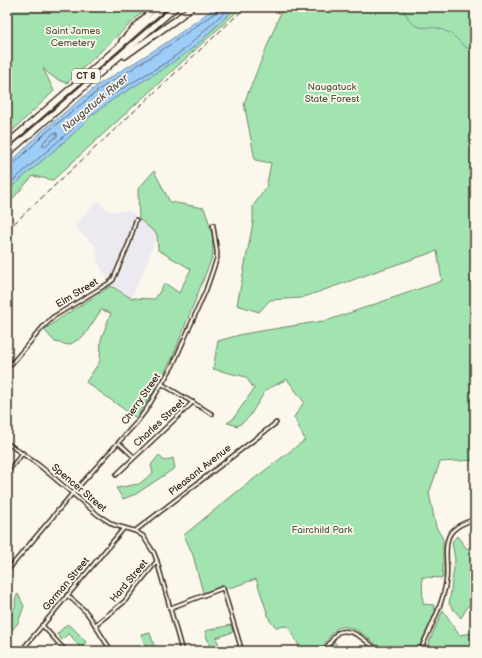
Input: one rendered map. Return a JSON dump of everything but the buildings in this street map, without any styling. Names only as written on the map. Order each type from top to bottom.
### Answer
[{"type":"highway","points":[[95,68],[155,7]]},
{"type":"highway","name":"CT 8","points":[[7,144],[164,7]]},
{"type":"highway","name":"CT 8","points":[[7,154],[176,7]]},
{"type":"highway","points":[[103,71],[192,7]]},
{"type":"street","name":"Elm Street","points":[[7,369],[43,326],[53,317],[109,284],[113,280],[129,242],[136,220]]},
{"type":"street","name":"Cherry Street","points":[[7,571],[72,494],[119,443],[146,410],[162,384],[179,353],[206,290],[217,258],[217,247],[213,225]]},
{"type":"street","points":[[162,384],[212,414]]},
{"type":"street","name":"Charles Street","points":[[119,443],[134,457],[193,402]]},
{"type":"street","name":"Pleasant Avenue","points":[[135,531],[276,423]]},
{"type":"street","name":"Spencer Street","points":[[7,443],[40,466],[98,516],[114,525],[135,531],[147,540],[157,561],[182,651]]},
{"type":"street","points":[[7,472],[23,453]]},
{"type":"street","points":[[116,474],[134,457]]},
{"type":"street","points":[[420,651],[435,620],[443,598],[447,577],[448,542],[450,535],[456,528],[475,519]]},
{"type":"street","name":"Gorman Street","points":[[21,651],[124,528]]},
{"type":"street","name":"Hard Street","points":[[95,625],[124,602],[157,561]]},
{"type":"street","points":[[170,608],[224,588],[242,651]]},
{"type":"street","points":[[67,595],[85,611],[112,651]]},
{"type":"street","points":[[42,625],[65,651]]},
{"type":"street","points":[[324,651],[335,634],[343,631],[358,636],[378,651]]},
{"type":"shaded area","points":[[98,201],[110,211],[129,211],[157,234],[147,263],[131,298],[112,285],[97,262],[96,247],[74,226]]},
{"type":"green space","name":"Saint James Cemetery","points":[[7,7],[148,7],[67,83],[60,81],[43,68],[54,91],[7,136]]},
{"type":"green space","points":[[236,7],[242,7],[53,180],[33,176],[7,205],[7,191],[74,133],[92,115],[112,100],[169,65],[201,41]]},
{"type":"green space","points":[[283,7],[475,7],[475,460],[440,462],[429,493],[436,527],[443,539],[443,578],[422,577],[423,604],[434,605],[436,614],[418,651],[383,651],[374,642],[354,629],[340,627],[329,637],[320,651],[302,651],[288,626],[276,627],[270,621],[256,579],[227,589],[224,585],[203,593],[193,555],[184,535],[238,491],[305,440],[294,417],[304,402],[287,379],[266,390],[249,417],[238,426],[227,423],[233,419],[254,389],[246,377],[213,369],[218,341],[243,334],[329,320],[442,281],[437,251],[301,298],[270,300],[259,312],[237,305],[253,223],[253,206],[266,188],[271,163],[255,160],[244,103]]},
{"type":"green space","points":[[154,171],[170,202],[204,208],[212,231],[213,255],[172,359],[136,418],[86,382],[100,361],[101,339],[111,313],[101,310],[84,336],[69,345],[55,342],[44,330],[111,286],[131,298],[155,299],[165,283],[179,293],[191,269],[158,250],[157,234],[139,219],[138,189]]},
{"type":"green space","points":[[159,455],[164,461],[173,458],[175,468],[136,494],[123,499],[116,488],[139,484],[153,473],[151,465]]},
{"type":"green space","points":[[457,536],[467,549],[475,544],[475,605],[468,606],[461,618],[449,604],[455,560],[452,542]]},
{"type":"green space","points":[[18,594],[24,606],[18,623],[12,630],[7,626],[7,622],[14,610]]},
{"type":"green space","points":[[443,610],[459,635],[473,633],[475,631],[475,651],[426,651]]},
{"type":"green space","points":[[67,624],[86,642],[81,649],[69,633],[62,640],[57,634]]},
{"type":"green space","points":[[231,625],[233,632],[216,638],[220,647],[211,651],[205,631]]},
{"type":"green space","points":[[150,633],[156,651],[147,651],[141,634]]},
{"type":"green space","points":[[334,641],[341,651],[328,651]]},
{"type":"water","name":"Naugatuck River","points":[[216,7],[236,7],[189,51],[112,100],[92,115],[74,133],[7,191],[7,166],[41,132],[98,85],[166,43]]},
{"type":"waterway","points":[[402,7],[409,19],[417,26],[435,28],[450,33],[462,44],[471,50],[475,50]]},
{"type":"railway","points":[[7,230],[246,7]]},
{"type":"park label","name":"Naugatuck State Forest","points":[[332,92]]},
{"type":"park label","name":"Fairchild Park","points":[[322,530]]}]
